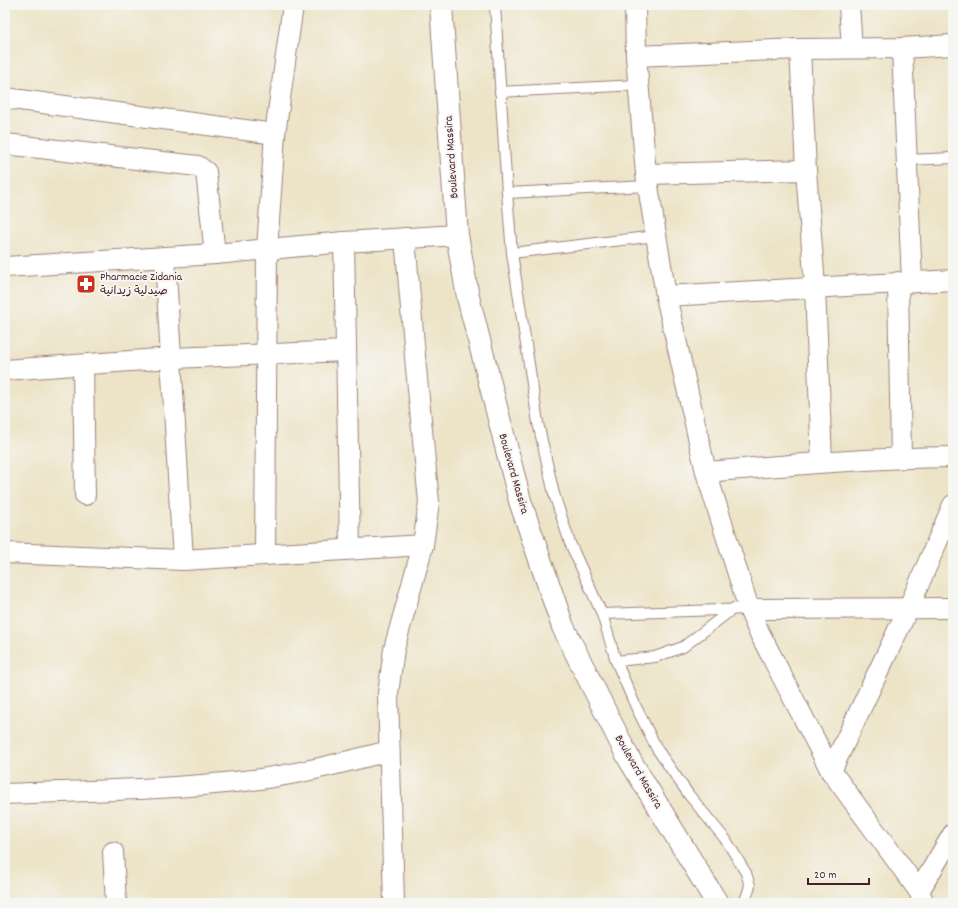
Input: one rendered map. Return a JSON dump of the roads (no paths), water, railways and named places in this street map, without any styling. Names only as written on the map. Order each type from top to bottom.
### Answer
[{"type":"main road","name":"Boulevard Massira","points":[[441,5],[457,235],[468,297],[520,501],[563,627],[628,757],[708,899]]},
{"type":"street","points":[[265,555],[267,250],[275,134],[294,5]]},
{"type":"street","points":[[635,5],[636,56],[647,180],[666,296],[706,472],[741,608],[759,632],[831,771],[922,897],[950,845]]},
{"type":"street","points":[[850,5],[852,48]]},
{"type":"street","points":[[636,56],[800,49],[902,48],[953,45]]},
{"type":"street","points":[[901,458],[907,160],[902,48]]},
{"type":"street","points":[[800,49],[806,170],[815,287],[822,462]]},
{"type":"street","points":[[5,98],[275,134]]},
{"type":"street","points":[[5,144],[198,166],[206,172],[215,254]]},
{"type":"street","points":[[647,180],[806,170]]},
{"type":"street","points":[[5,267],[215,254],[344,242],[457,235]]},
{"type":"street","points":[[394,903],[388,694],[394,650],[423,545],[429,502],[416,376],[405,238]]},
{"type":"street","points":[[344,242],[350,549]]},
{"type":"street","points":[[166,257],[183,560]]},
{"type":"street","points":[[666,296],[953,280]]},
{"type":"street","points":[[5,370],[172,358],[346,351]]},
{"type":"street","points":[[83,365],[84,495]]},
{"type":"street","points":[[706,472],[822,462],[901,458],[953,458]]},
{"type":"street","points":[[831,771],[909,607],[953,505]]},
{"type":"street","points":[[5,553],[183,560],[423,545]]},
{"type":"street","points":[[741,608],[953,608]]},
{"type":"street","points":[[5,794],[183,786],[245,781],[321,768],[389,751]]},
{"type":"street","points":[[113,852],[116,903]]},
{"type":"lane","points":[[494,5],[512,252],[538,423],[554,494],[570,544],[602,614],[616,661],[636,707],[658,749],[689,795],[726,840],[746,873],[750,886],[743,903]]},
{"type":"lane","points":[[500,92],[639,85]]},
{"type":"lane","points":[[907,160],[953,158]]},
{"type":"lane","points":[[507,193],[647,180]]},
{"type":"lane","points":[[512,252],[656,236]]},
{"type":"lane","points":[[602,614],[741,608]]},
{"type":"lane","points":[[616,661],[655,657],[682,647],[741,608]]},
{"type":"place","name":"Pharmacie Zidania صيدلية زيدانية","points":[[86,284]]}]
